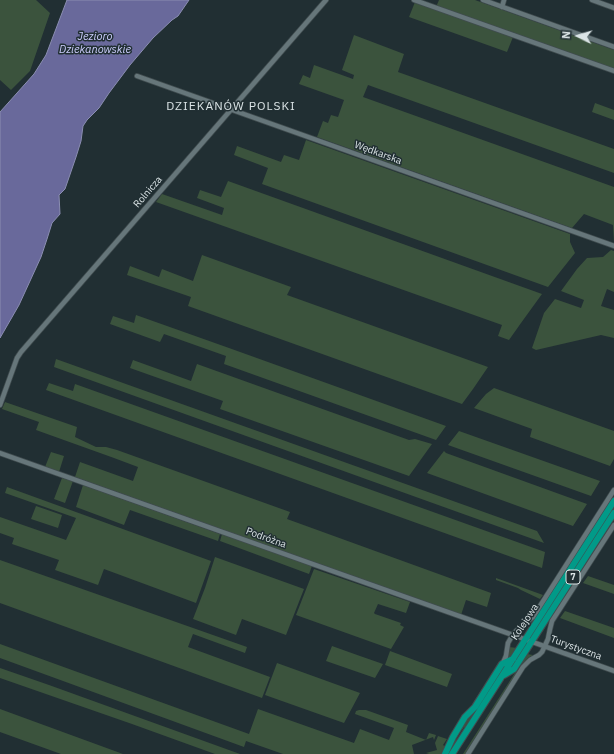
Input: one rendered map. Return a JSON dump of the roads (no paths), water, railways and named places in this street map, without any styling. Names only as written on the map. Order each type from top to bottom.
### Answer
[{"type":"highway","name":"Kolejowa","points":[[502,675],[514,669],[528,641],[614,501]]},
{"type":"highway","name":"Kolejowa","points":[[452,754],[502,675],[528,641],[614,513]]},
{"type":"highway","points":[[445,754],[465,717],[475,707],[502,664],[513,659]]},
{"type":"street","name":"Rolnicza","points":[[0,405],[19,354],[326,0]]},
{"type":"street","points":[[414,0],[614,71]]},
{"type":"street","points":[[483,0],[614,47]]},
{"type":"street","points":[[502,7],[504,0]]},
{"type":"street","points":[[592,0],[614,8]]},
{"type":"street","name":"Wędkarska","points":[[137,76],[614,246]]},
{"type":"street","name":"Podróżna","points":[[0,453],[528,641]]},
{"type":"street","points":[[502,664],[506,656],[508,643],[512,636],[532,617],[614,490]]},
{"type":"street","points":[[468,754],[523,667],[530,660],[539,655],[545,647],[552,621],[614,525]]},
{"type":"street","name":"Turystyczna","points":[[528,641],[614,672]]},
{"type":"water","name":"Jezioro Dziekanowskie","points":[[67,0],[189,0],[178,16],[153,38],[130,65],[99,108],[83,126],[81,141],[65,189],[59,195],[60,214],[52,223],[41,257],[19,305],[0,338],[0,112],[34,74],[46,55]]},
{"type":"district","name":"DZIEKANÓW POLSKI","points":[[231,107]]}]
